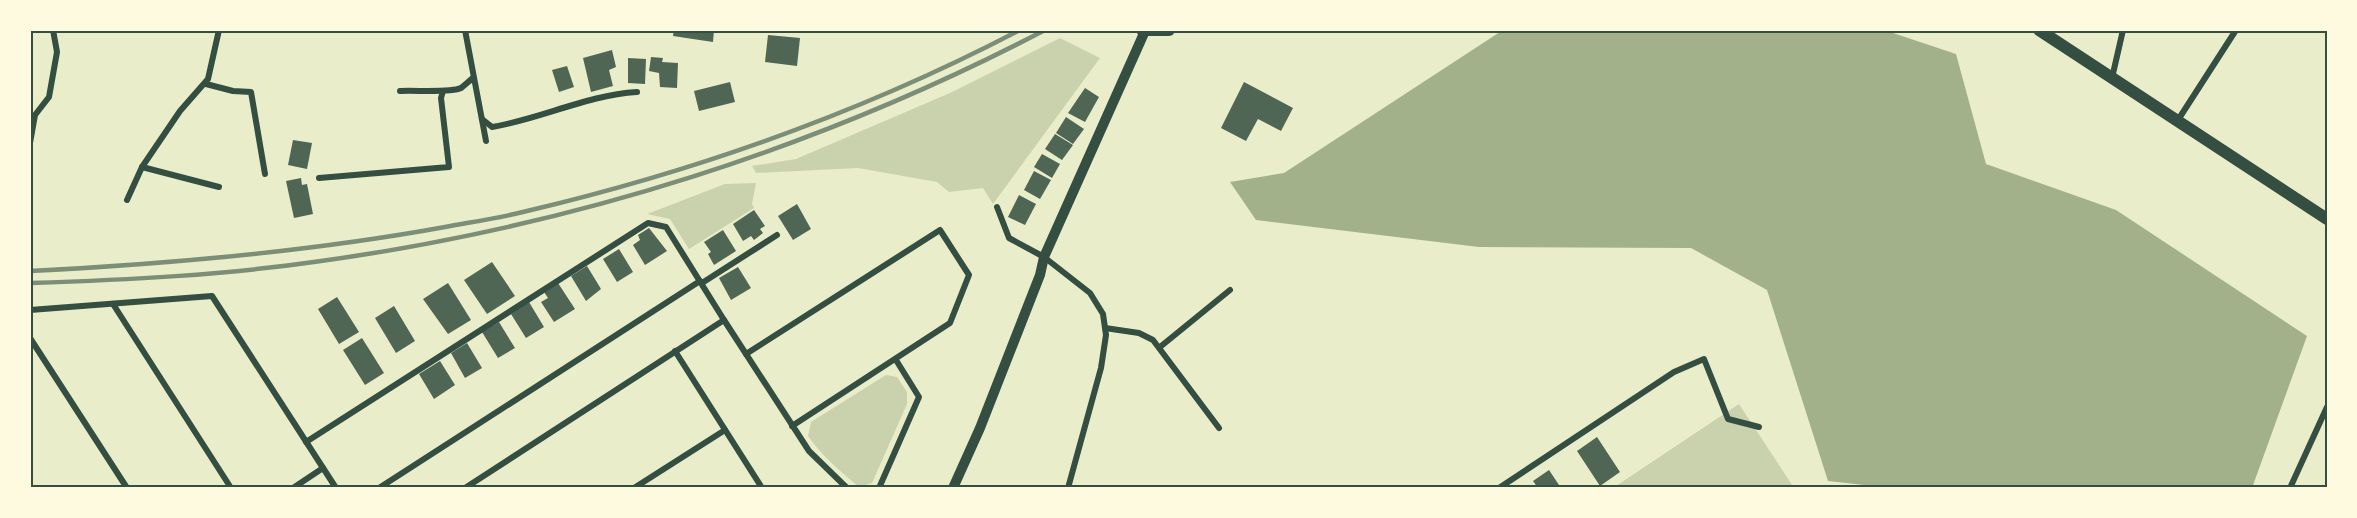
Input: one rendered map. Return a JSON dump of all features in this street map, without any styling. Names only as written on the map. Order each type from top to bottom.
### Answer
[{"type":"main road","points":[[1143,31],[1169,30]]},
{"type":"main road","points":[[2039,30],[2327,219]]},
{"type":"street","points":[[30,143],[35,115],[49,97],[57,52],[53,30]]},
{"type":"street","points":[[128,200],[142,167],[180,111],[206,84],[219,30]]},
{"type":"street","points":[[465,30],[486,141]]},
{"type":"street","points":[[2112,78],[2123,30]]},
{"type":"street","points":[[2178,120],[2236,30]]},
{"type":"street","points":[[952,488],[981,428],[1040,275],[1044,257],[1143,31]]},
{"type":"street","points":[[400,91],[443,91],[461,87],[473,78]]},
{"type":"street","points":[[206,84],[232,91],[251,92],[265,174]]},
{"type":"street","points":[[319,178],[449,167],[441,98],[443,91]]},
{"type":"street","points":[[482,119],[492,127],[518,123],[613,94],[637,92]]},
{"type":"street","points":[[142,167],[219,187]]},
{"type":"street","points":[[997,207],[1009,238],[1044,257],[1090,293],[1102,314],[1106,335],[1101,368],[1068,488]]},
{"type":"street","points":[[306,442],[648,223],[666,227],[809,451],[847,488]]},
{"type":"street","points":[[746,354],[940,230],[969,275],[950,323],[792,426]]},
{"type":"street","points":[[379,488],[777,235]]},
{"type":"street","points":[[1160,347],[1230,290]]},
{"type":"street","points":[[30,310],[212,296],[336,488]]},
{"type":"street","points":[[113,304],[231,488]]},
{"type":"street","points":[[465,488],[724,320]]},
{"type":"street","points":[[1105,328],[1146,334],[1160,347],[1219,428]]},
{"type":"street","points":[[30,338],[127,488]]},
{"type":"street","points":[[675,351],[762,488]]},
{"type":"street","points":[[1499,488],[1674,372],[1704,359],[1728,418],[1759,427]]},
{"type":"street","points":[[879,488],[919,397],[896,360]]},
{"type":"street","points":[[2290,488],[2327,407]]},
{"type":"street","points":[[634,488],[725,430]]},
{"type":"street","points":[[293,488],[323,468]]},
{"type":"shaded area","points":[[1503,30],[1884,30],[1956,54],[1986,164],[2116,210],[2307,336],[2252,488],[1891,488],[1828,481],[1767,290],[1691,248],[1479,247],[1256,220],[1230,182],[1284,173]]},
{"type":"shaded area","points":[[1060,38],[1100,58],[993,204],[983,188],[949,192],[937,182],[858,168],[756,173],[752,166],[796,159],[950,93]]},
{"type":"shaded area","points":[[756,183],[752,204],[754,208],[689,249],[670,219],[647,214],[725,184]]},
{"type":"shaded area","points":[[886,375],[897,377],[907,392],[907,404],[872,483],[859,487],[825,457],[813,443],[808,436],[811,422]]},
{"type":"shaded area","points":[[1739,404],[1794,488],[1613,488]]},
{"type":"building","points":[[674,30],[714,30],[713,42],[673,36]]},
{"type":"building","points":[[768,35],[800,38],[797,66],[765,62]]},
{"type":"building","points":[[612,50],[616,67],[609,70],[613,86],[591,92],[583,58]]},
{"type":"building","points":[[651,57],[663,58],[662,62],[678,63],[677,88],[660,87],[659,73],[649,71]]},
{"type":"building","points":[[628,58],[646,59],[645,84],[628,83]]},
{"type":"building","points":[[567,66],[574,87],[559,92],[552,70]]},
{"type":"building","points":[[730,82],[735,102],[699,111],[694,91]]},
{"type":"building","points":[[1244,82],[1293,108],[1281,131],[1258,119],[1246,141],[1221,128]]},
{"type":"building","points":[[1085,88],[1099,97],[1085,122],[1068,113]]},
{"type":"building","points":[[1066,117],[1084,129],[1073,144],[1056,133]]},
{"type":"building","points":[[1055,134],[1073,145],[1062,160],[1045,149]]},
{"type":"building","points":[[293,140],[312,143],[307,169],[288,165]]},
{"type":"building","points":[[1042,154],[1060,164],[1052,178],[1034,167]]},
{"type":"building","points":[[1034,171],[1051,180],[1040,199],[1024,190]]},
{"type":"building","points":[[301,178],[302,185],[307,184],[313,214],[294,218],[286,181]]},
{"type":"building","points":[[1019,195],[1036,204],[1025,225],[1008,217]]},
{"type":"building","points":[[797,204],[811,229],[793,240],[778,216]]},
{"type":"building","points":[[754,210],[765,226],[760,229],[763,233],[754,240],[751,236],[743,241],[733,224]]},
{"type":"building","points":[[649,228],[667,251],[645,265],[633,245],[640,240],[638,235]]},
{"type":"building","points":[[723,230],[736,251],[714,265],[708,254],[711,252],[704,242]]},
{"type":"building","points":[[619,249],[633,272],[617,282],[603,259]]},
{"type":"building","points":[[492,262],[515,296],[487,314],[464,280]]},
{"type":"building","points":[[587,266],[601,289],[586,301],[571,276]]},
{"type":"building","points":[[738,267],[751,288],[731,300],[719,278]]},
{"type":"building","points":[[448,283],[471,320],[448,334],[423,299]]},
{"type":"building","points":[[558,283],[575,309],[554,322],[541,302],[548,298],[544,292]]},
{"type":"building","points":[[337,297],[359,332],[339,344],[318,309]]},
{"type":"building","points":[[529,302],[544,327],[526,338],[511,314]]},
{"type":"building","points":[[394,306],[415,341],[396,353],[375,318]]},
{"type":"building","points":[[499,322],[515,348],[498,358],[482,332]]},
{"type":"building","points":[[362,338],[384,373],[365,385],[343,350]]},
{"type":"building","points":[[467,343],[482,368],[465,378],[451,353]]},
{"type":"building","points":[[440,361],[455,385],[434,399],[419,374]]},
{"type":"building","points":[[1597,437],[1620,472],[1600,486],[1577,451]]},
{"type":"building","points":[[1549,470],[1561,488],[1538,488],[1533,481]]},
{"type":"railway","points":[[30,271],[186,261],[290,250],[394,236],[517,213],[654,177],[779,136],[901,87],[1020,30]]},
{"type":"railway","points":[[30,283],[176,276],[285,266],[415,246],[509,227],[601,204],[693,177],[783,146],[872,111],[1045,30]]}]
